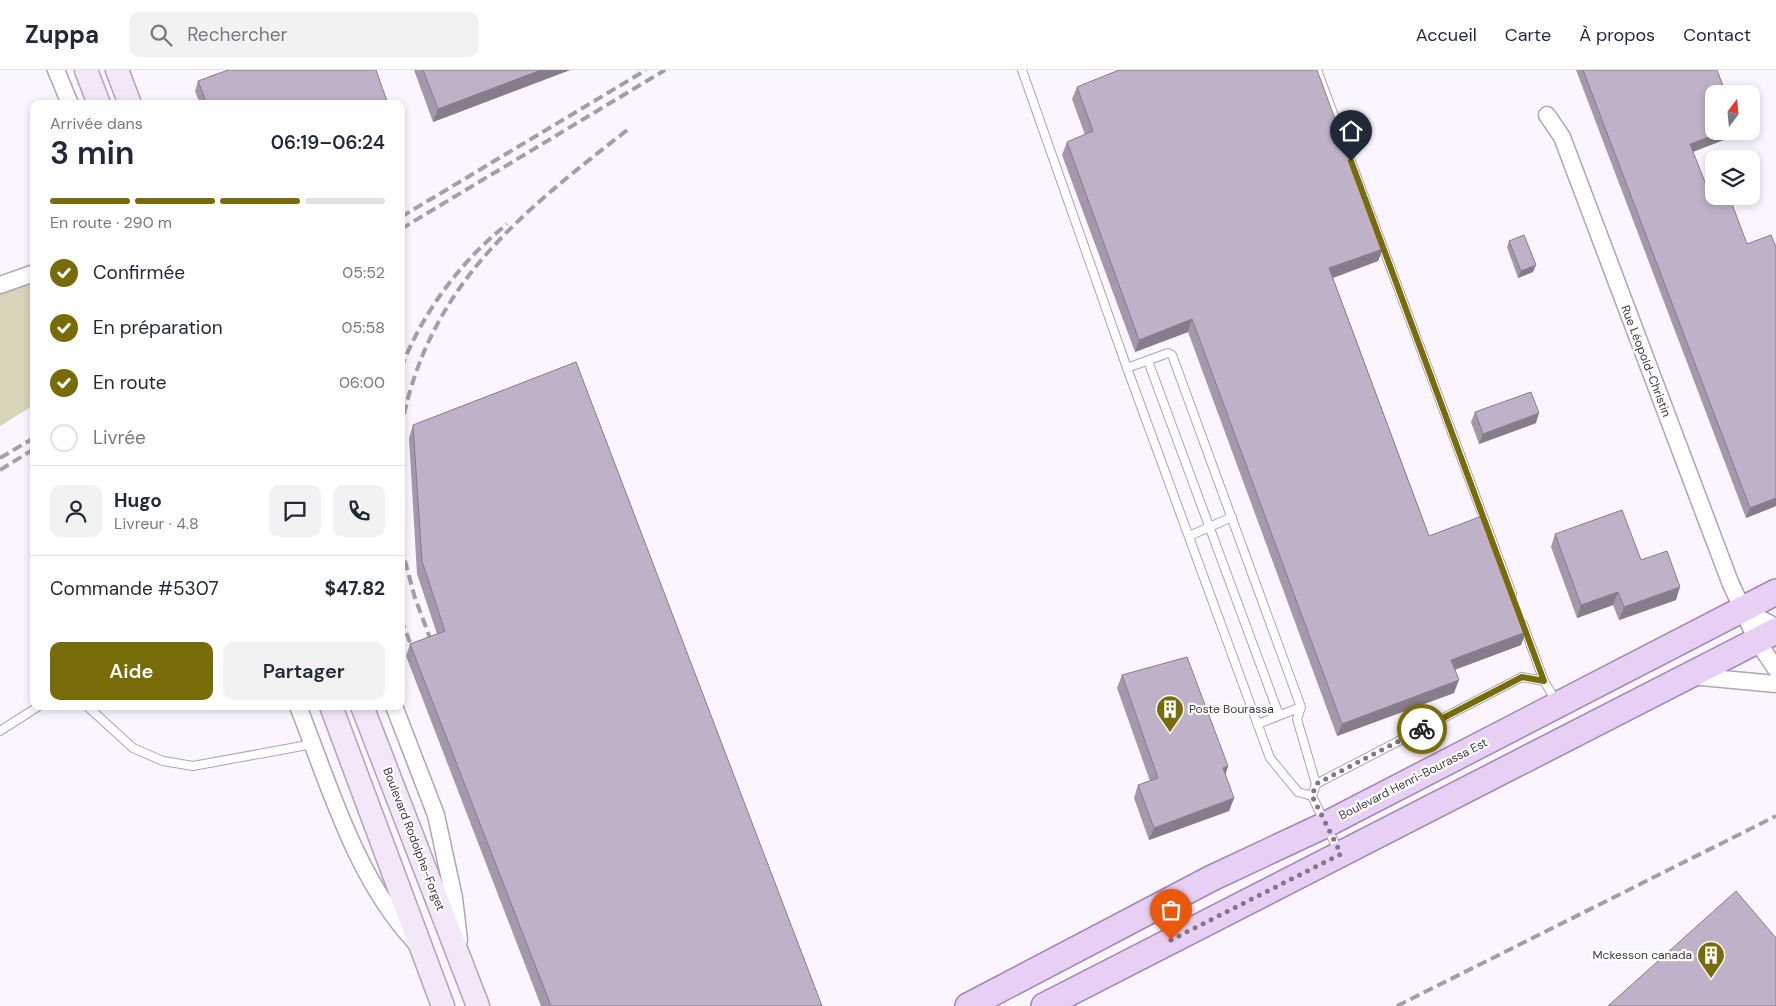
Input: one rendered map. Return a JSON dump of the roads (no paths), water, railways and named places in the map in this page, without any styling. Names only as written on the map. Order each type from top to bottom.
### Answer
[{"type":"main road","name":"Boulevard Henri-Bourassa Est","points":[[1055,1003],[1689,676],[1760,625],[1776,592]]},
{"type":"main road","name":"Boulevard Henri-Bourassa Est","points":[[968,1006],[1212,878],[1325,825],[1558,704],[1760,625]]},
{"type":"street","points":[[56,70],[68,100]]},
{"type":"street","points":[[86,70],[97,100]]},
{"type":"street","points":[[117,70],[128,100]]},
{"type":"street","name":"Rue Léopold-Christin","points":[[1547,114],[1562,137],[1760,625],[1776,669]]},
{"type":"street","points":[[0,285],[30,274]]},
{"type":"street","points":[[1689,676],[1776,684]]},
{"type":"street","points":[[300,710],[347,830],[373,882],[404,930],[419,947]]},
{"type":"street","points":[[332,710],[419,947],[443,1006]]},
{"type":"street","name":"Boulevard Rodolphe-Forget","points":[[364,710],[443,912],[463,972],[478,1006]]},
{"type":"street","name":"Boulevard Rodolphe-Forget","points":[[396,710],[440,830],[454,898],[463,972]]},
{"type":"lane","points":[[1022,70],[1127,368],[1270,758],[1298,792],[1312,796]]},
{"type":"lane","points":[[1317,70],[1515,604]]},
{"type":"lane","points":[[1127,368],[1168,353],[1172,355],[1301,707],[1297,719],[1316,784],[1312,796],[1341,854]]},
{"type":"lane","points":[[1148,361],[1279,715]]},
{"type":"lane","points":[[1189,536],[1232,517]]},
{"type":"lane","points":[[1518,612],[1544,681],[1558,704]]},
{"type":"lane","points":[[1316,784],[1522,677],[1544,681]]},
{"type":"lane","points":[[1258,724],[1301,707]]},
{"type":"lane","points":[[0,730],[32,710]]},
{"type":"lane","points":[[91,710],[133,748],[163,761],[193,766],[313,744]]},
{"type":"railway","points":[[405,215],[646,70]]},
{"type":"railway","points":[[405,227],[665,70]]},
{"type":"railway","points":[[405,413],[414,378],[433,333],[457,292],[485,256],[517,222],[552,190],[631,127]]},
{"type":"railway","points":[[405,359],[420,327],[445,289],[474,255],[507,224]]},
{"type":"railway","points":[[0,458],[30,440]]},
{"type":"railway","points":[[0,470],[30,451]]},
{"type":"railway","points":[[405,561],[415,598],[433,646]]},
{"type":"railway","points":[[405,629],[414,653]]},
{"type":"railway","points":[[1397,1006],[1776,816]]},
{"type":"place","name":"Poste Bourassa","points":[[1170,733]]},
{"type":"place","name":"Mckesson canada","points":[[1711,979]]}]
